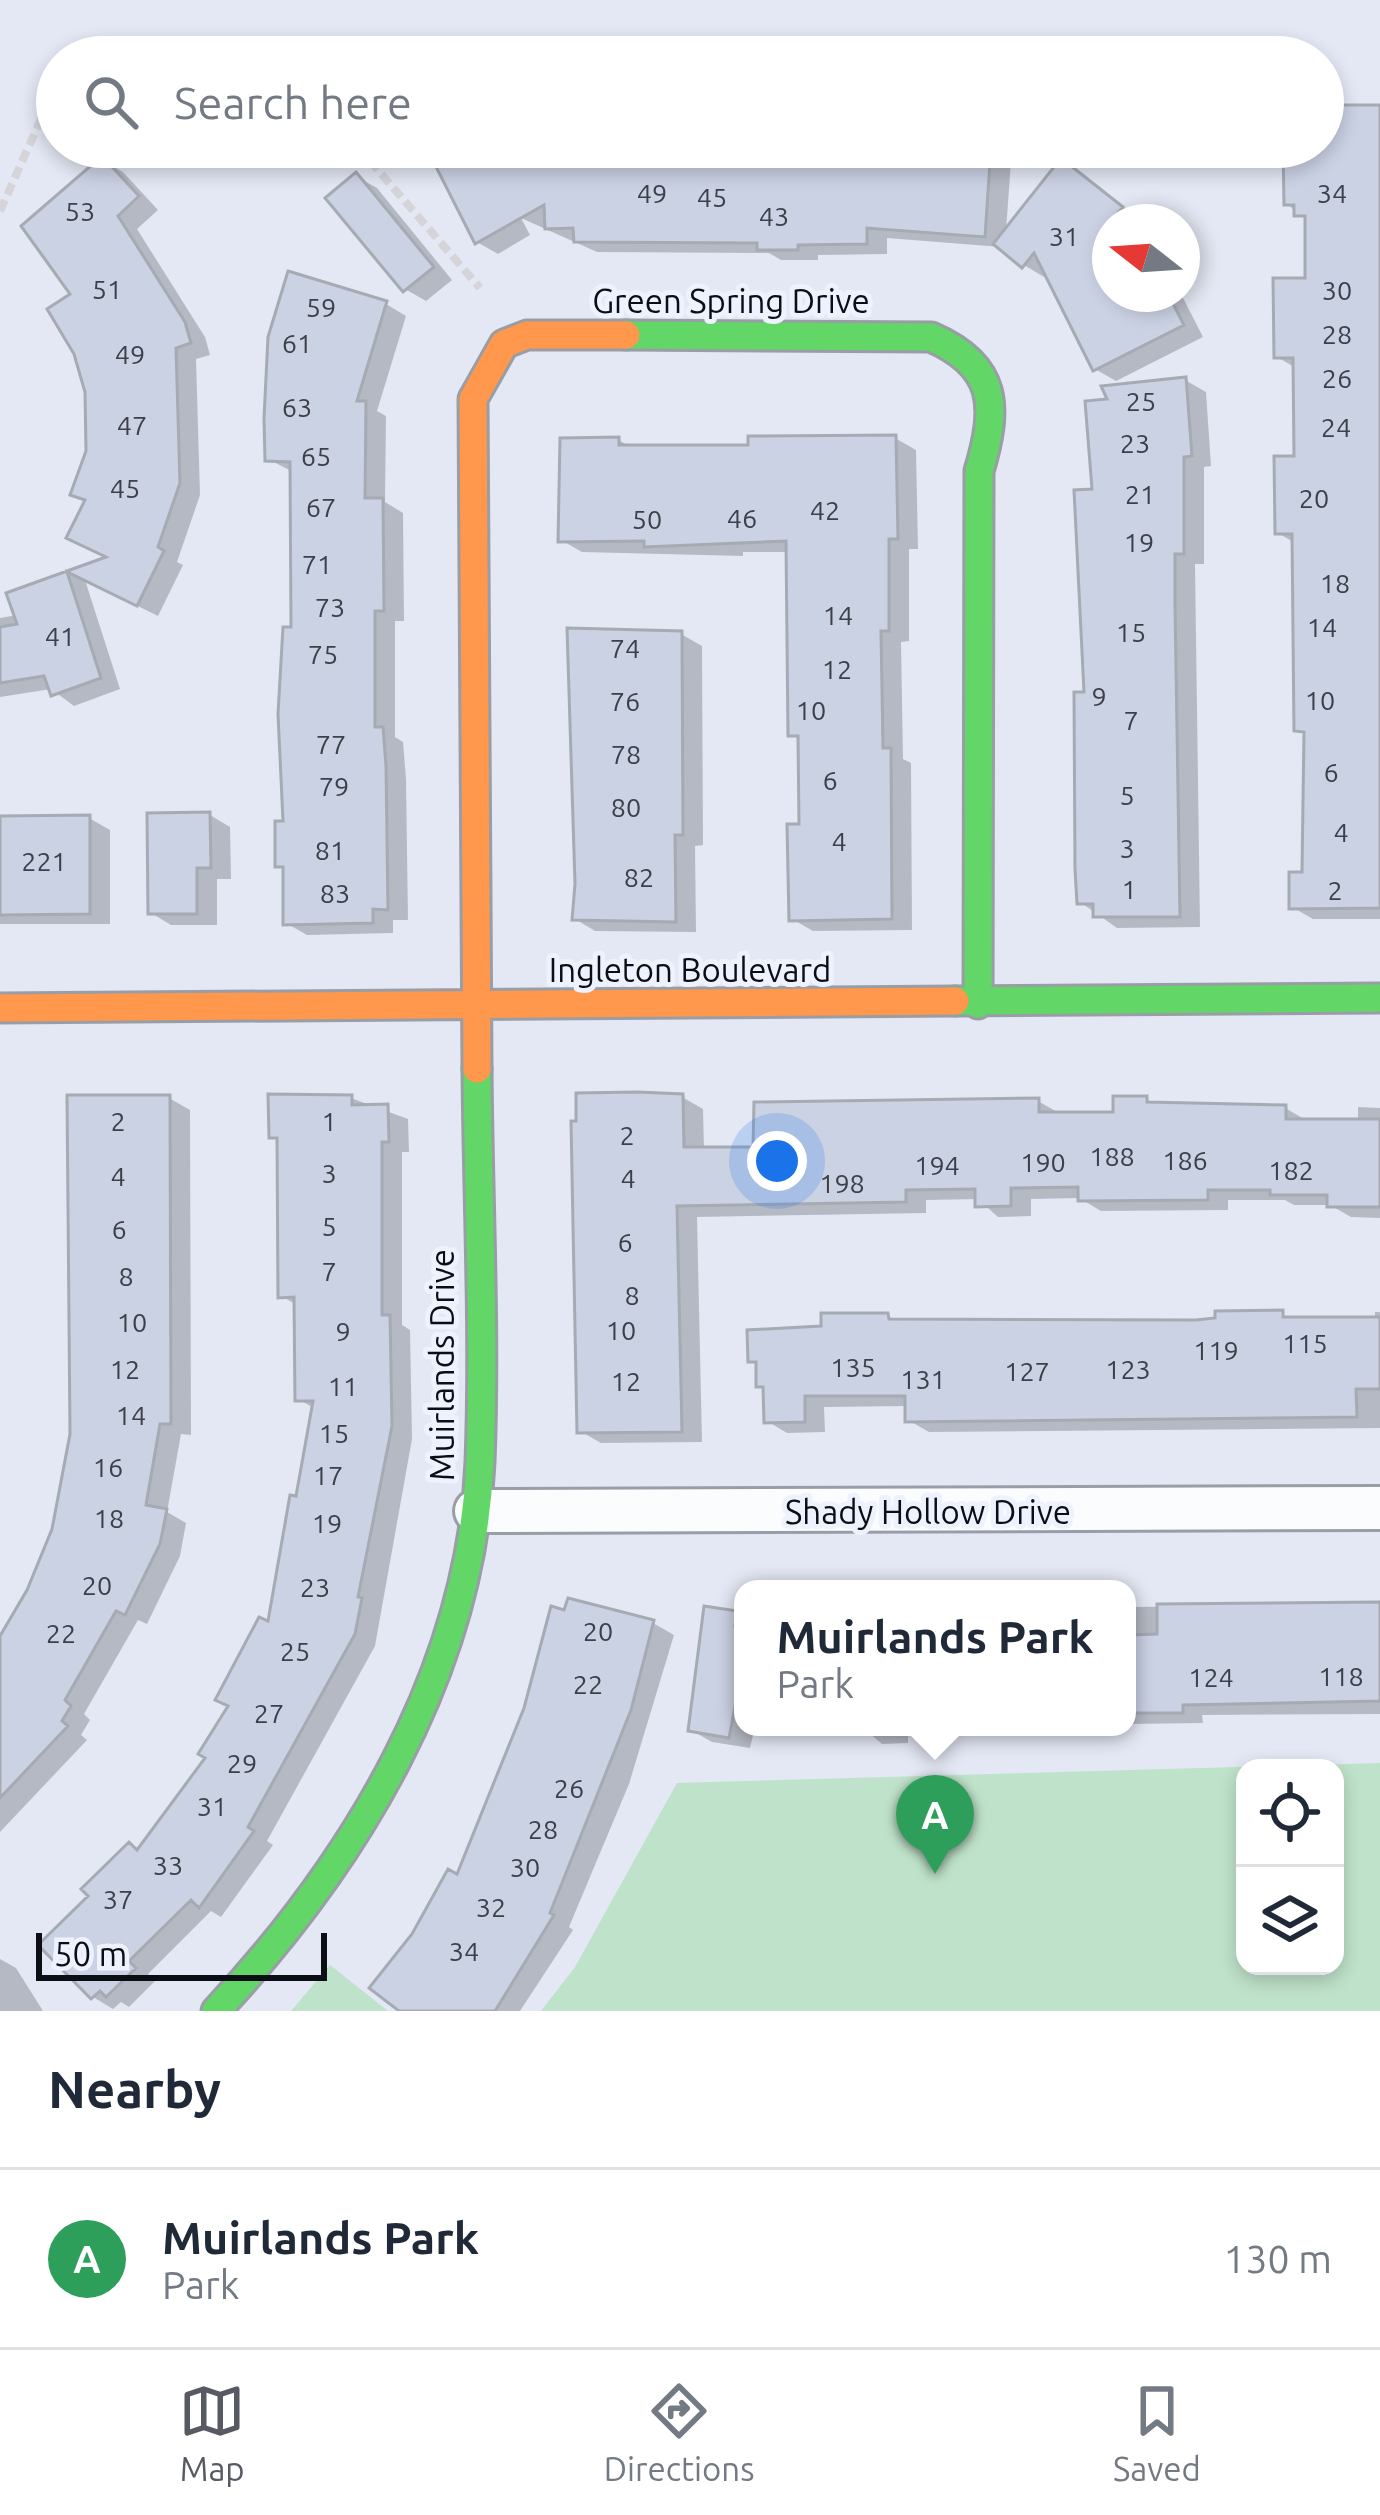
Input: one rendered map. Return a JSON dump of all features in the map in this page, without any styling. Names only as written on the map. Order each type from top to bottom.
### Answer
[{"type":"street","name":"Green Spring Drive","points":[[475,1006],[473,399],[504,344],[546,335],[931,337],[958,346],[980,371],[992,394],[992,433],[979,471],[977,1004]]},
{"type":"street","name":"Ingleton Boulevard","points":[[0,1009],[1380,998]]},
{"type":"street","name":"Muirlands Drive","points":[[216,2011],[304,1914],[391,1778],[425,1699],[476,1511],[475,1006]]},
{"type":"street","name":"Shady Hollow Drive","points":[[476,1511],[1380,1508]]},
{"type":"path","points":[[0,211],[36,130]]},
{"type":"path","points":[[376,168],[480,288]]},
{"type":"green space","points":[[1380,1763],[1380,2011],[541,2011],[575,1967],[677,1783],[1236,1767],[1236,1975],[1344,1975],[1344,1764]]},
{"type":"green space","points":[[330,1965],[388,2011],[291,2011]]},
{"type":"building","points":[[1344,105],[1380,105],[1380,908],[1289,909],[1289,872],[1302,872],[1304,732],[1294,731],[1292,534],[1275,534],[1274,456],[1294,456],[1293,358],[1274,358],[1273,278],[1305,278],[1305,216],[1294,216],[1294,205],[1284,205],[1283,168],[1344,168]]},
{"type":"building","points":[[88,168],[113,168],[139,196],[118,216],[185,322],[191,343],[176,348],[180,483],[158,547],[164,551],[137,606],[67,572],[101,678],[51,696],[44,676],[0,683],[0,627],[17,624],[6,593],[106,557],[66,538],[85,500],[70,495],[86,451],[85,392],[74,354],[47,309],[70,294],[21,226]]},
{"type":"building","points":[[437,168],[990,168],[985,237],[867,228],[867,244],[798,245],[798,250],[757,250],[757,243],[574,242],[573,228],[545,229],[544,205],[475,244]]},
{"type":"building","points":[[1053,168],[1074,168],[1119,204],[1092,204],[1092,312],[1177,312],[1184,325],[1093,371],[1034,253],[1022,268],[993,244]]},
{"type":"building","points":[[356,172],[434,267],[403,292],[325,198]]},
{"type":"building","points":[[288,271],[387,301],[357,401],[366,401],[365,498],[383,498],[384,611],[375,611],[375,727],[383,727],[386,766],[388,910],[373,909],[373,923],[283,925],[283,867],[275,867],[275,821],[283,821],[278,714],[283,627],[291,627],[290,462],[265,461],[264,418],[268,337]]},
{"type":"building","points":[[1186,377],[1192,456],[1184,457],[1184,554],[1175,554],[1180,917],[1093,917],[1093,904],[1077,904],[1075,869],[1074,692],[1084,692],[1074,490],[1092,489],[1085,401],[1107,399],[1101,386]]},
{"type":"building","points":[[896,435],[898,539],[889,539],[889,631],[881,631],[883,748],[891,748],[892,919],[789,921],[787,824],[799,824],[798,736],[788,736],[786,541],[644,547],[644,541],[558,542],[560,438],[619,437],[619,445],[748,445],[748,436]]},
{"type":"building","points":[[567,628],[682,631],[683,835],[675,835],[676,922],[572,920],[575,884]]},
{"type":"building","points":[[210,812],[211,868],[197,868],[197,914],[148,914],[147,813]]},
{"type":"building","points":[[90,815],[90,914],[0,915],[0,816]]},
{"type":"building","points":[[576,1093],[683,1094],[684,1147],[753,1147],[754,1102],[1039,1098],[1039,1112],[1113,1112],[1113,1096],[1147,1096],[1147,1102],[1286,1105],[1286,1119],[1380,1119],[1380,1207],[1327,1207],[1327,1195],[1270,1195],[1270,1190],[1208,1190],[1208,1200],[1078,1201],[1078,1187],[1011,1188],[1011,1206],[975,1207],[975,1189],[906,1190],[906,1202],[677,1206],[682,1432],[577,1433],[571,1121],[576,1121]]},
{"type":"building","points":[[268,1094],[352,1095],[352,1105],[388,1104],[389,1142],[382,1142],[382,1315],[390,1315],[392,1426],[355,1634],[248,1827],[254,1831],[199,1908],[191,1900],[129,1961],[136,1968],[106,1997],[100,1991],[91,1999],[38,1945],[88,1896],[81,1889],[129,1842],[137,1850],[205,1758],[198,1754],[228,1706],[215,1700],[259,1617],[268,1621],[290,1495],[296,1496],[313,1401],[295,1401],[294,1297],[278,1298],[277,1138],[269,1138]]},
{"type":"building","points":[[67,1095],[170,1095],[171,1424],[160,1424],[146,1505],[167,1509],[160,1544],[125,1615],[116,1611],[65,1700],[71,1706],[62,1721],[68,1726],[0,1798],[0,1636],[27,1590],[52,1529],[70,1434]]},
{"type":"building","points":[[1283,1310],[1283,1317],[1380,1317],[1380,1389],[1356,1389],[1357,1417],[905,1422],[905,1396],[805,1396],[805,1422],[764,1423],[763,1387],[756,1387],[756,1362],[748,1362],[747,1330],[821,1326],[821,1313],[888,1313],[889,1319],[1196,1320],[1215,1318],[1215,1311]]},
{"type":"building","points":[[568,1598],[654,1620],[631,1710],[550,1913],[554,1915],[495,2011],[399,2011],[369,1988],[412,1934],[448,1869],[457,1874],[524,1708],[551,1606],[564,1610]]},
{"type":"building","points":[[1380,1602],[1380,1701],[1183,1705],[1183,1713],[1136,1713],[1136,1635],[1157,1634],[1157,1604]]},
{"type":"building","points":[[704,1606],[734,1611],[734,1712],[729,1738],[688,1731]]},
{"type":"traffic: fast","points":[[626,335],[931,337],[953,348],[981,375],[990,408],[979,471],[978,1004]]},
{"type":"traffic: fast","points":[[955,1001],[1380,998]]},
{"type":"traffic: fast","points":[[216,2011],[315,1892],[358,1827],[429,1689],[454,1615],[472,1540],[480,1462],[477,1069]]},
{"type":"traffic: slow","points":[[477,1069],[473,399],[504,344],[527,335],[626,335]]},
{"type":"traffic: slow","points":[[0,1008],[955,1001]]},
{"type":"place","name":"Muirlands Park","points":[[935,1874]]}]
